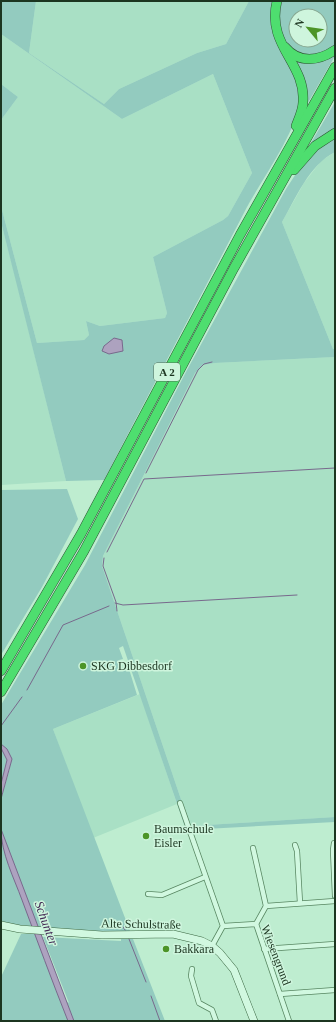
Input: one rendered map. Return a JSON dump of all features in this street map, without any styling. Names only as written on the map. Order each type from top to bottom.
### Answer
[{"type":"highway","points":[[277,1],[275,19],[277,34],[284,51],[299,75],[302,89],[303,102],[292,142]]},
{"type":"highway","points":[[277,34],[288,50],[304,59],[323,57],[335,50]]},
{"type":"highway","name":"A 2","points":[[1,671],[81,534],[225,262],[335,67]]},
{"type":"highway","name":"A 2","points":[[1,692],[100,522],[276,192],[335,88]]},
{"type":"highway","points":[[276,192],[285,186],[306,154],[324,139],[335,133]]},
{"type":"street","points":[[180,803],[223,926],[212,946]]},
{"type":"street","points":[[334,843],[335,896]]},
{"type":"street","points":[[295,845],[297,851],[300,903]]},
{"type":"street","points":[[253,848],[266,906],[256,924]]},
{"type":"street","points":[[148,894],[162,895],[205,877]]},
{"type":"street","points":[[266,906],[335,901]]},
{"type":"street","name":"Wiesengrund","points":[[223,926],[256,924],[289,1021]]},
{"type":"street","name":"Alte Schulstraße","points":[[1,925],[27,930],[51,932],[123,935],[182,935],[212,946],[234,970],[254,1021]]},
{"type":"street","points":[[264,949],[335,944]]},
{"type":"street","points":[[192,969],[191,976],[200,1002],[212,1010],[216,1021]]},
{"type":"street","points":[[280,994],[335,990]]},
{"type":"green space","points":[[36,1],[249,1],[226,44],[197,53],[119,89],[104,104],[29,53]]},
{"type":"green space","points":[[1,34],[122,119],[213,74],[252,173],[228,216],[153,257],[167,313],[165,318],[100,326],[86,321],[89,335],[84,340],[37,343],[1,206],[1,120],[18,97],[1,84]]},
{"type":"green space","points":[[335,152],[335,349],[333,349],[282,222],[304,183],[321,161]]},
{"type":"green space","points":[[1,222],[15,276],[66,481],[1,485]]},
{"type":"green space","points":[[335,357],[335,817],[190,826],[102,566],[103,556],[195,373],[203,365],[215,363]]},
{"type":"green space","points":[[140,694],[177,804],[93,838],[53,729]]},
{"type":"shaded area","points":[[1,1],[36,1],[29,53],[104,104],[119,89],[197,53],[226,44],[249,1],[275,1],[273,11],[297,79],[299,101],[293,125],[286,140],[247,207],[104,480],[66,481],[1,222],[1,206],[37,343],[84,340],[89,335],[86,321],[100,326],[165,318],[167,313],[153,257],[228,216],[252,173],[213,74],[122,119],[1,34]]},
{"type":"shaded area","points":[[282,1],[335,1],[335,46],[318,55],[294,53],[290,48],[328,48],[328,8],[288,8],[288,46],[280,29],[279,16]]},
{"type":"shaded area","points":[[335,52],[335,56],[305,108],[290,56],[298,60]]},
{"type":"shaded area","points":[[1,84],[18,97],[1,120]]},
{"type":"shaded area","points":[[335,102],[335,130],[305,153]]},
{"type":"shaded area","points":[[335,137],[335,152],[318,165],[310,174],[282,222],[333,349],[335,349],[335,357],[215,363],[203,365],[195,373],[103,556],[102,566],[190,826],[335,817],[335,822],[186,830],[123,646],[119,648],[123,659],[119,660],[123,671],[129,669],[137,695],[53,729],[130,931],[115,932],[37,927],[1,829],[1,799],[10,768],[7,749],[1,744],[1,705],[85,565],[187,370],[286,189],[301,166],[314,150]]},
{"type":"shaded area","points":[[114,338],[122,340],[123,351],[109,354],[102,351],[104,346]]},
{"type":"shaded area","points":[[67,489],[78,519],[42,587],[1,655],[1,490]]},
{"type":"shaded area","points":[[1,744],[7,749],[12,759],[1,799],[1,784],[7,760],[1,748]]},
{"type":"shaded area","points":[[1,748],[7,760],[1,784]]},
{"type":"shaded area","points":[[1,829],[74,1021],[68,1021],[50,976],[8,865],[3,847]]},
{"type":"shaded area","points":[[1,839],[32,926],[8,924],[1,921]]},
{"type":"shaded area","points":[[21,934],[35,934],[68,1021],[1,1021],[1,977]]},
{"type":"shaded area","points":[[43,937],[121,941],[121,939],[133,939],[165,1021],[74,1021],[66,1001],[69,1003]]},
{"type":"waterway","points":[[146,473],[198,370],[204,364],[212,362]]},
{"type":"waterway","points":[[107,552],[144,479],[335,468]]},
{"type":"waterway","points":[[104,558],[103,566],[116,602],[117,611]]},
{"type":"waterway","points":[[115,603],[123,605],[297,595]]},
{"type":"waterway","points":[[27,690],[63,625],[109,606]]},
{"type":"waterway","points":[[1,726],[22,697]]},
{"type":"waterway","points":[[129,939],[146,982]]},
{"type":"waterway","points":[[151,996],[160,1021]]},
{"type":"place","name":"SKG Dibbesdorf","points":[[83,666]]},
{"type":"place","name":"Baumschule Eisler","points":[[146,836]]},
{"type":"place","name":"Bakkara","points":[[166,949]]},
{"type":"water label","name":"Schunter","points":[[47,923]]}]
